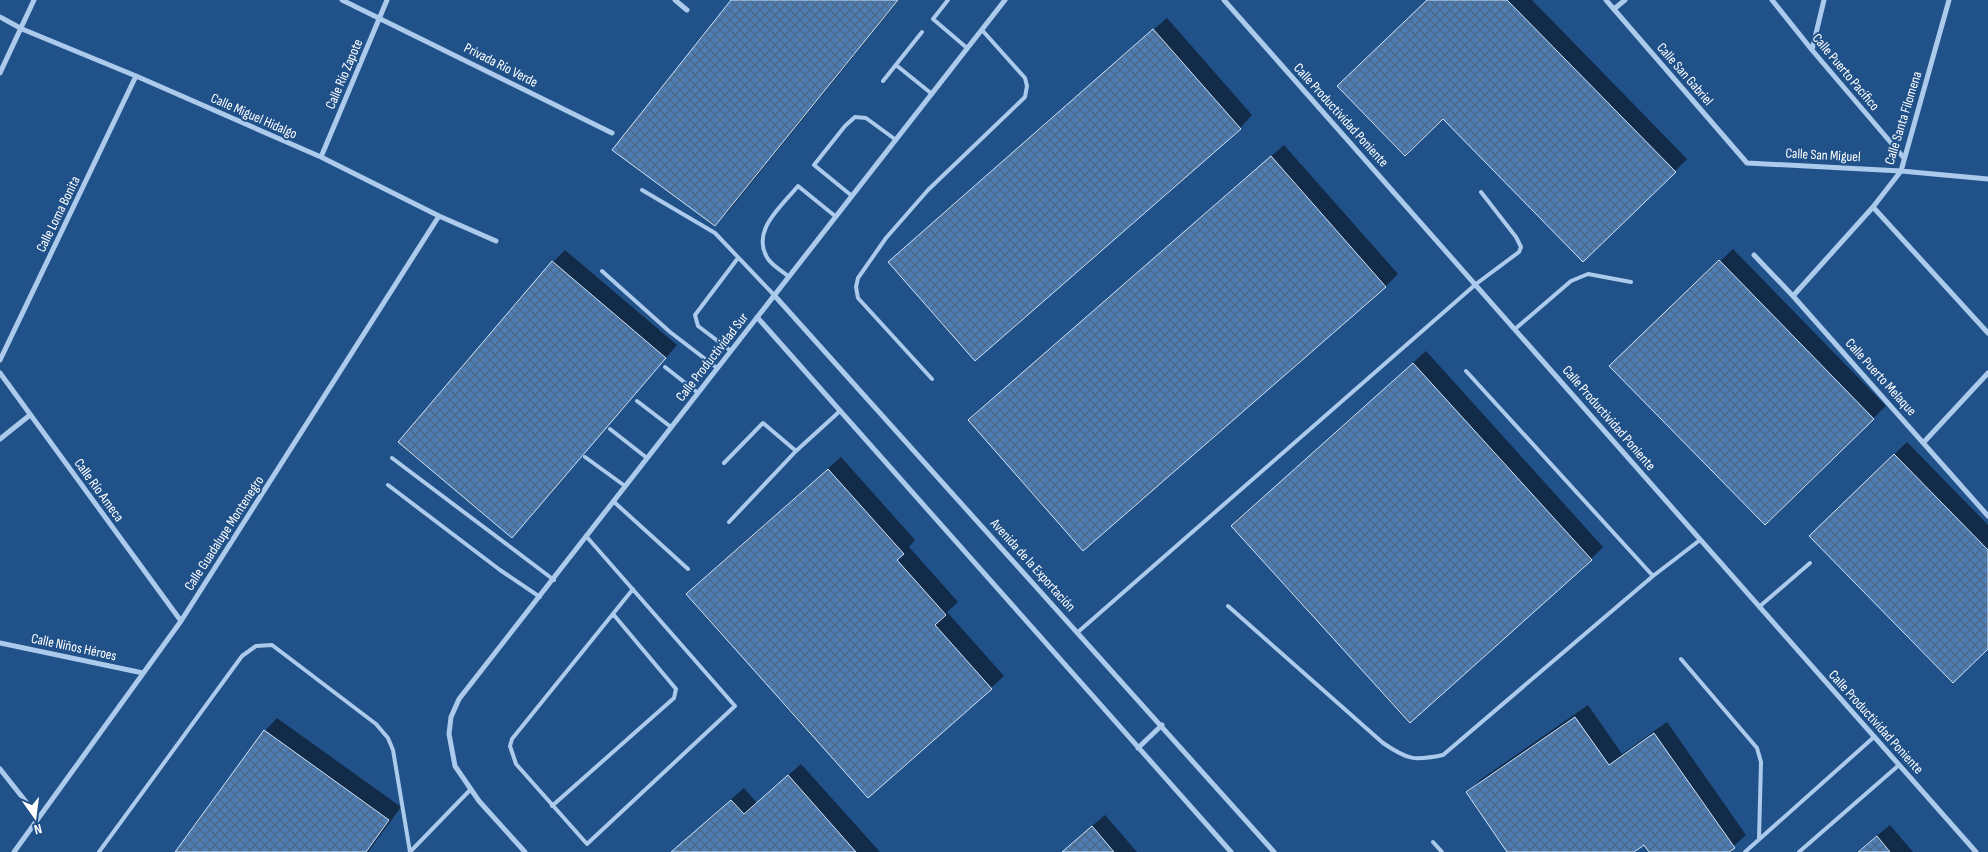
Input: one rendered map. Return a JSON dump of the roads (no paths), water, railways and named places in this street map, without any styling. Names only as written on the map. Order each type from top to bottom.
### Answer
[{"type":"street","points":[[0,73],[34,0]]},
{"type":"street","name":"Privada Río Verde","points":[[342,0],[380,17],[612,134]]},
{"type":"street","name":"Calle Río Zapote","points":[[321,157],[387,0]]},
{"type":"street","points":[[675,0],[687,10]]},
{"type":"street","name":"Calle Productividad Sur","points":[[471,789],[455,766],[449,734],[451,716],[459,699],[554,580],[613,501],[1005,0]]},
{"type":"street","name":"Calle Productividad Poniente","points":[[1224,0],[1976,852]]},
{"type":"street","name":"Calle San Gabriel","points":[[1606,0],[1747,162]]},
{"type":"street","points":[[1614,9],[1625,0]]},
{"type":"street","name":"Calle Puerto Pacífico","points":[[1772,0],[1904,158]]},
{"type":"street","points":[[1812,50],[1824,0]]},
{"type":"street","name":"Calle Santa Filomena","points":[[1793,296],[1873,207],[1901,171],[1949,0]]},
{"type":"street","name":"Calle Miguel Hidalgo","points":[[0,16],[22,29],[136,76],[321,157],[439,216],[496,241]]},
{"type":"street","name":"Calle Loma Bonita","points":[[0,360],[136,76]]},
{"type":"street","name":"Calle San Miguel","points":[[1747,162],[1901,171],[1988,179]]},
{"type":"street","points":[[1873,207],[1988,333]]},
{"type":"street","name":"Calle Guadalupe Montenegro","points":[[14,852],[181,621],[439,216]]},
{"type":"street","name":"Calle Puerto Melaque","points":[[1754,255],[1924,442],[1988,516]]},
{"type":"street","name":"Avenida de la Exportación","points":[[774,295],[1274,852]]},
{"type":"street","points":[[757,317],[1231,852]]},
{"type":"street","name":"Calle Río Ameca","points":[[0,373],[181,621]]},
{"type":"street","points":[[1924,442],[1988,373]]},
{"type":"street","points":[[0,439],[30,415]]},
{"type":"street","name":"Calle Niños Héroes","points":[[0,643],[143,673]]},
{"type":"street","points":[[1138,748],[1162,725]]},
{"type":"street","points":[[0,769],[38,817]]},
{"type":"street","points":[[471,789],[479,801],[525,852]]},
{"type":"lane","points":[[948,0],[933,19],[967,48]]},
{"type":"lane","points":[[932,379],[858,298],[856,288],[858,278],[886,238],[928,190],[1025,97],[1027,86],[1025,78],[982,30]]},
{"type":"lane","points":[[883,82],[922,32]]},
{"type":"lane","points":[[896,65],[932,94]]},
{"type":"lane","points":[[852,196],[814,165],[854,117],[866,118],[896,140]]},
{"type":"lane","points":[[788,277],[769,260],[762,248],[761,239],[764,227],[798,186],[835,216]]},
{"type":"lane","points":[[642,190],[715,233],[774,295]]},
{"type":"lane","points":[[1078,632],[1476,284],[1518,252],[1521,247],[1516,237],[1481,192]]},
{"type":"lane","points":[[731,351],[698,326],[695,315],[738,258]]},
{"type":"lane","points":[[602,271],[670,332],[718,368]]},
{"type":"lane","points":[[1515,329],[1572,281],[1582,275],[1588,274],[1631,282]]},
{"type":"lane","points":[[665,368],[698,392]]},
{"type":"lane","points":[[1466,371],[1654,576]]},
{"type":"lane","points":[[637,401],[671,427]]},
{"type":"lane","points":[[729,522],[796,451],[840,411]]},
{"type":"lane","points":[[724,463],[763,423],[796,451]]},
{"type":"lane","points":[[610,429],[647,458]]},
{"type":"lane","points":[[585,457],[625,486]]},
{"type":"lane","points":[[392,458],[554,580]]},
{"type":"lane","points":[[388,486],[500,570],[540,597]]},
{"type":"lane","points":[[613,501],[688,569]]},
{"type":"lane","points":[[586,536],[633,589],[735,706],[586,844],[516,764],[510,746],[512,739],[633,589]]},
{"type":"lane","points":[[1228,606],[1384,743],[1401,755],[1420,760],[1443,755],[1654,576],[1700,540]]},
{"type":"lane","points":[[1759,607],[1810,563]]},
{"type":"lane","points":[[552,806],[674,698],[676,694],[676,689],[613,614]]},
{"type":"lane","points":[[99,852],[242,656],[256,646],[272,644],[376,724],[388,738],[393,750],[410,852]]},
{"type":"lane","points":[[1681,659],[1757,748],[1761,762],[1759,839]]},
{"type":"lane","points":[[1745,852],[1874,737]]},
{"type":"lane","points":[[1799,852],[1899,765]]},
{"type":"lane","points":[[410,852],[471,789]]},
{"type":"lane","points":[[1433,842],[1442,852]]}]
